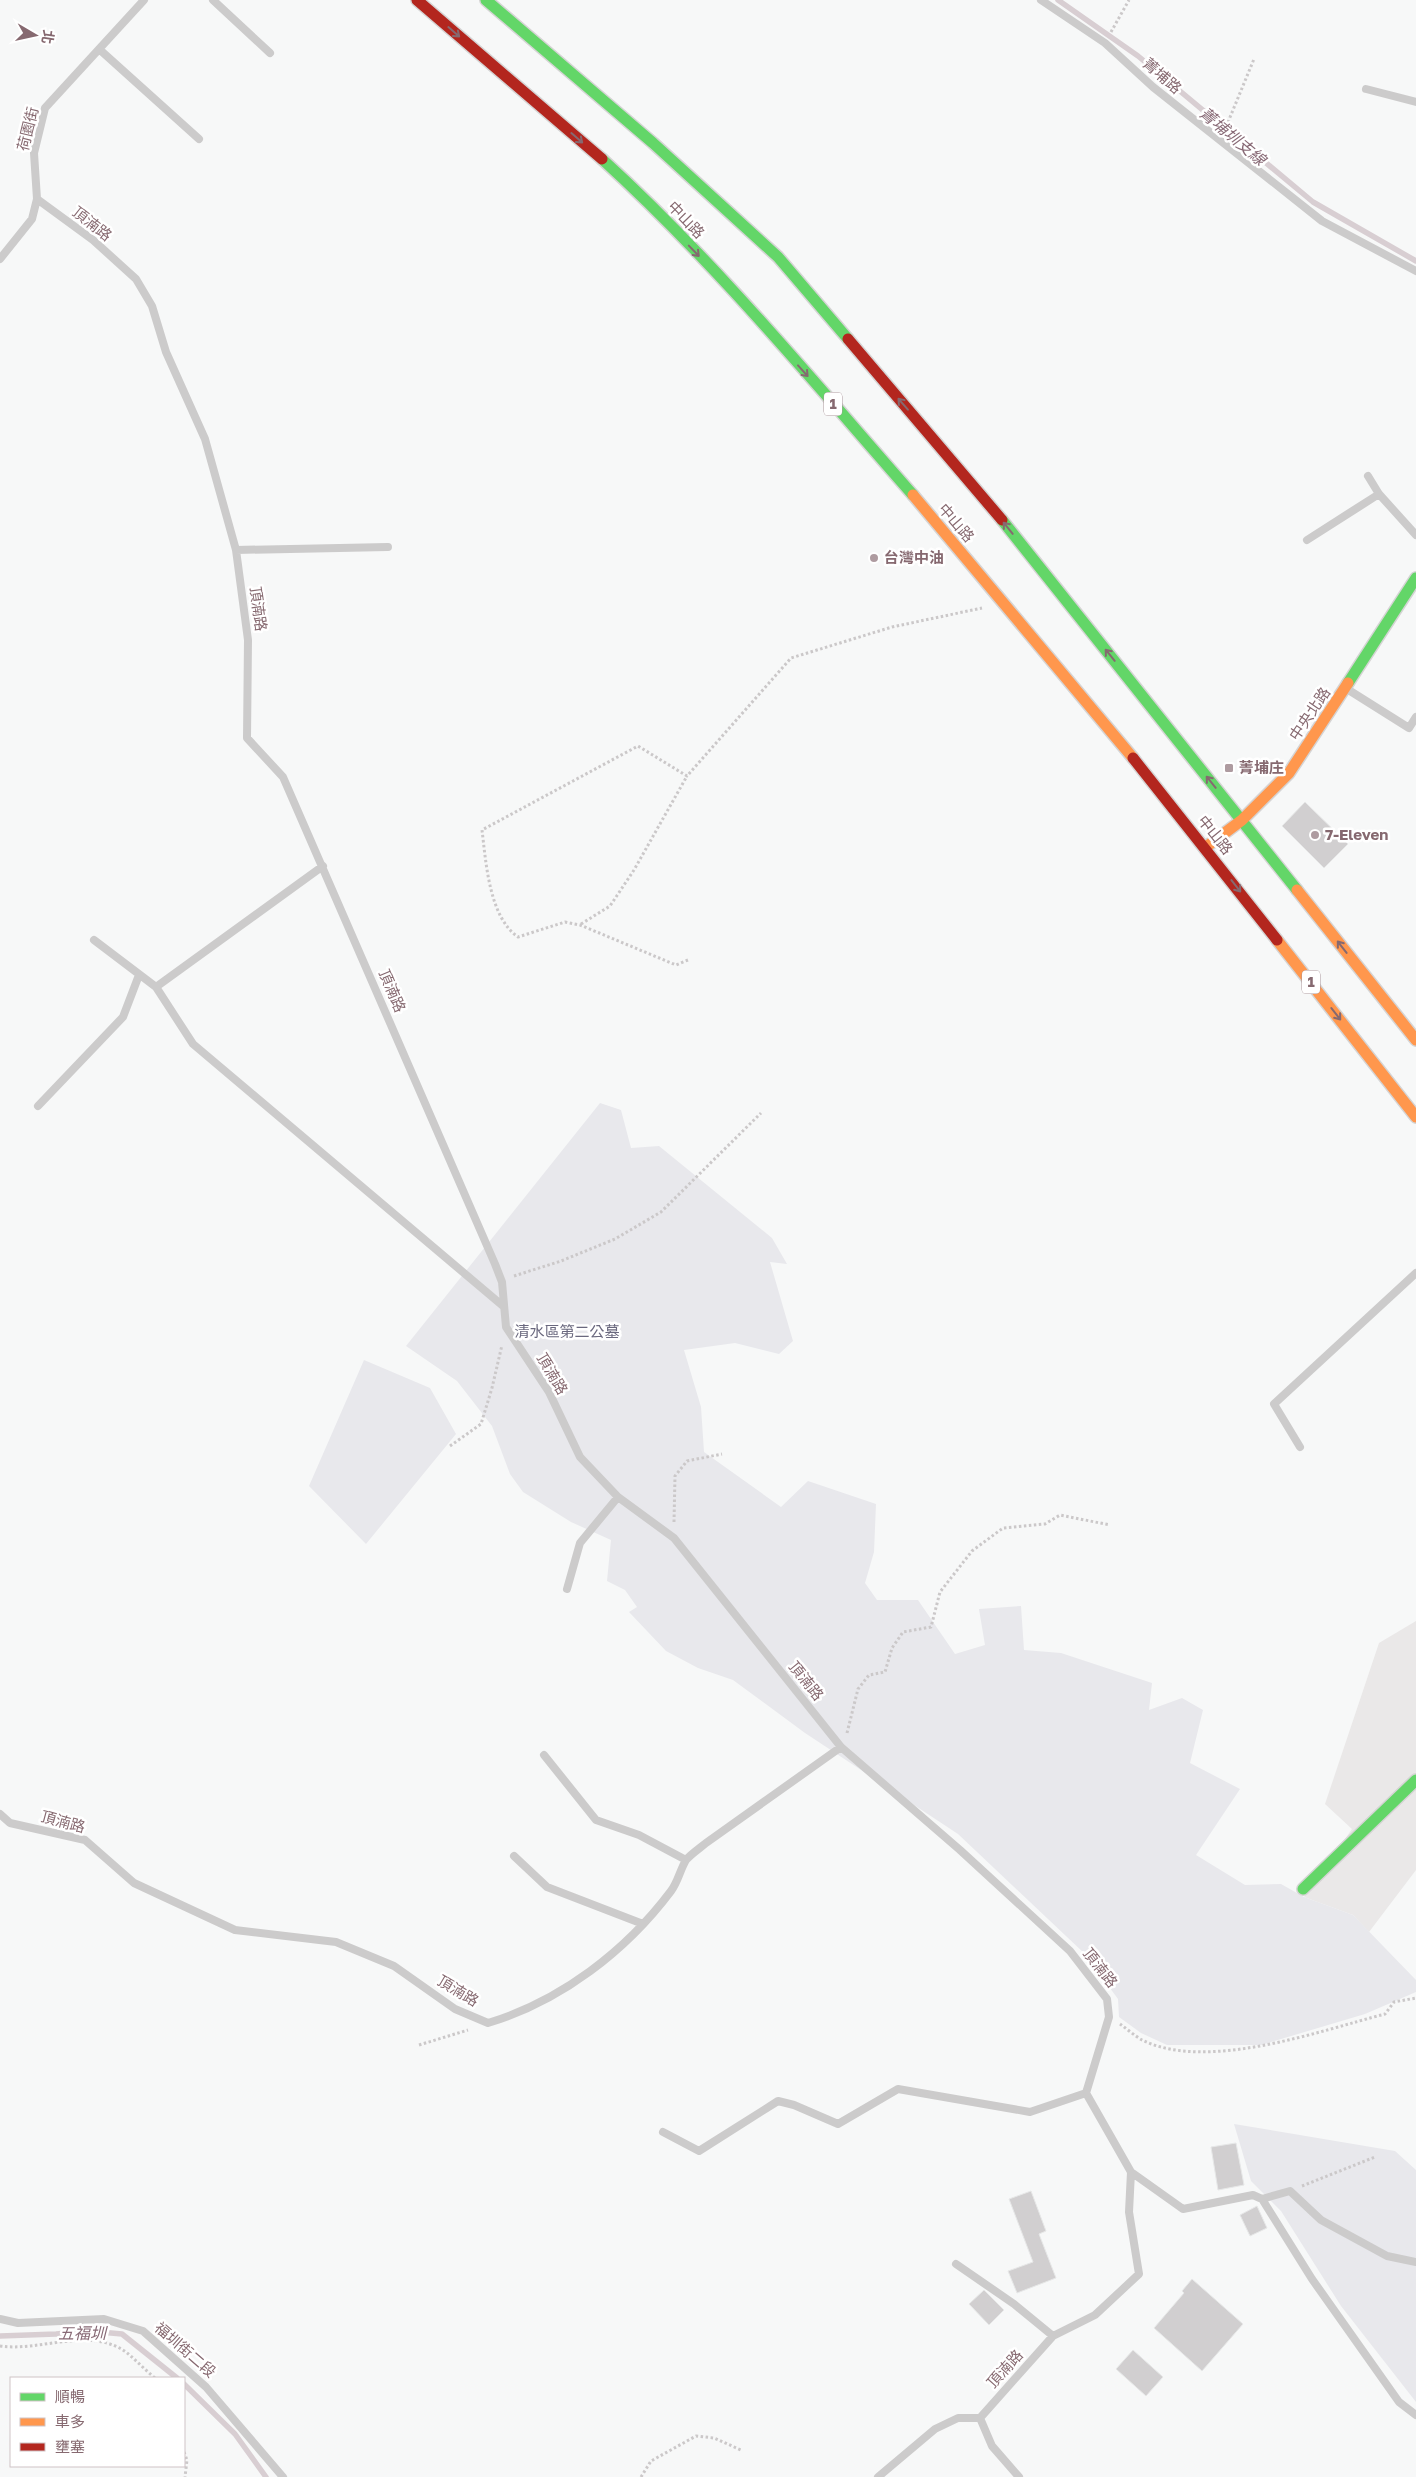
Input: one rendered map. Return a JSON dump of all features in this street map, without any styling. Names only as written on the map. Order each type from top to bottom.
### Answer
[{"type":"main road","name":"中山路","points":[[417,0],[624,179],[708,264],[880,457],[1006,603],[1206,847],[1416,1117]]},
{"type":"main road","name":"中山路","points":[[486,0],[653,143],[778,258],[988,503],[1416,1040]]},
{"type":"main road","name":"中央北路","points":[[1206,847],[1242,820],[1289,773],[1416,578]]},
{"type":"main road","points":[[1303,1889],[1416,1780]]},
{"type":"lane","name":"荷園街","points":[[0,260],[32,219],[37,199],[34,153],[45,108],[144,0]]},
{"type":"lane","points":[[213,0],[270,54]]},
{"type":"lane","name":"菁埔路","points":[[1041,0],[1105,43],[1152,87],[1322,221],[1416,271]]},
{"type":"lane","points":[[98,49],[199,139]]},
{"type":"lane","points":[[1366,89],[1416,102]]},
{"type":"lane","name":"頂湳路","points":[[37,199],[93,240],[136,279],[152,306],[166,352],[205,439],[236,550],[248,640],[247,738],[283,777],[502,1282],[506,1327],[549,1392],[580,1457],[618,1497],[674,1538],[841,1747],[960,1850],[1070,1951],[1107,1999],[1110,2017]]},
{"type":"lane","points":[[1368,476],[1379,494],[1416,535]]},
{"type":"lane","points":[[1307,540],[1379,494]]},
{"type":"lane","points":[[236,550],[388,548]]},
{"type":"lane","points":[[1345,688],[1409,728],[1416,717]]},
{"type":"lane","points":[[156,987],[323,866]]},
{"type":"lane","points":[[94,940],[156,987],[193,1044],[503,1306]]},
{"type":"lane","points":[[38,1106],[123,1017],[139,975]]},
{"type":"lane","points":[[1300,1447],[1274,1404],[1416,1273]]},
{"type":"lane","points":[[568,1589],[580,1542],[618,1497]]},
{"type":"lane","name":"頂湳路","points":[[0,1814],[10,1823],[85,1840],[134,1883],[235,1930],[336,1942],[394,1966],[455,2009],[488,2023],[534,2006],[571,1985],[636,1934],[673,1890],[686,1860],[706,1843],[841,1747]]},
{"type":"lane","points":[[544,1755],[596,1820],[639,1835],[686,1860]]},
{"type":"lane","points":[[514,1856],[547,1887],[643,1924]]},
{"type":"lane","points":[[1110,2017],[1086,2093],[1131,2172],[1183,2209],[1253,2195],[1262,2199],[1312,2278],[1399,2402],[1416,2415]]},
{"type":"lane","points":[[663,2132],[699,2151],[778,2101],[794,2105],[838,2124],[898,2089],[1030,2112],[1086,2093]]},
{"type":"lane","name":"頂湳路","points":[[980,2418],[1052,2336],[1095,2315],[1139,2274],[1129,2212],[1131,2172]]},
{"type":"lane","points":[[1262,2199],[1290,2191],[1321,2220],[1387,2256],[1416,2262]]},
{"type":"lane","points":[[956,2264],[1014,2304],[1052,2336]]},
{"type":"lane","name":"福圳街二段","points":[[0,2319],[18,2323],[104,2319],[143,2331],[206,2387],[283,2477]]},
{"type":"lane","points":[[878,2477],[935,2429],[958,2418],[980,2418],[992,2446],[1019,2477]]},
{"type":"path","points":[[1105,43],[1129,0]]},
{"type":"path","points":[[1220,142],[1254,60]]},
{"type":"path","points":[[580,925],[610,906],[634,870],[687,776],[791,658],[892,627],[1006,603]]},
{"type":"path","points":[[687,776],[638,746],[482,830],[490,891],[509,931],[518,937],[565,922],[580,925],[676,965],[688,960]]},
{"type":"path","points":[[502,1282],[615,1239],[661,1212],[762,1113]]},
{"type":"path","points":[[450,1446],[481,1424],[492,1388],[506,1327]]},
{"type":"path","points":[[674,1538],[676,1476],[687,1461],[722,1454]]},
{"type":"path","points":[[841,1747],[848,1730],[858,1690],[869,1675],[885,1672],[892,1648],[903,1632],[931,1627],[940,1592],[972,1551],[1003,1528],[1045,1524],[1060,1515],[1110,1525]]},
{"type":"path","points":[[1110,2017],[1142,2040],[1170,2049],[1209,2052],[1268,2045],[1385,2014],[1394,2002],[1416,1998]]},
{"type":"path","points":[[419,2045],[488,2023]]},
{"type":"path","points":[[1290,2191],[1375,2157]]},
{"type":"path","points":[[0,2346],[17,2349],[79,2341],[102,2342],[125,2352],[154,2377]]},
{"type":"path","points":[[641,2477],[651,2461],[696,2436],[714,2438],[741,2450]]},
{"type":"path","points":[[185,2455],[187,2460],[185,2477]]},
{"type":"shaded area","points":[[1416,1621],[1416,1870],[1369,1932],[1353,1915],[1304,1897],[1352,1829],[1325,1804],[1379,1643]]},
{"type":"green space","name":"清水區第二公墓","points":[[600,1103],[621,1110],[631,1148],[659,1146],[772,1238],[787,1264],[770,1262],[793,1341],[779,1354],[735,1343],[684,1350],[701,1407],[704,1452],[781,1507],[808,1481],[876,1504],[874,1552],[865,1583],[877,1600],[918,1600],[955,1654],[985,1645],[979,1609],[1021,1606],[1024,1650],[1061,1653],[1152,1683],[1149,1710],[1182,1698],[1203,1710],[1190,1763],[1240,1789],[1196,1855],[1245,1885],[1281,1884],[1304,1897],[1353,1915],[1416,1980],[1416,1992],[1365,2014],[1261,2045],[1167,2045],[1141,2033],[1119,2017],[1118,1999],[1085,1954],[958,1834],[805,1733],[733,1680],[698,1668],[666,1651],[629,1612],[637,1607],[625,1590],[607,1581],[611,1540],[571,1522],[523,1492],[510,1474],[492,1426],[457,1381],[406,1346]]},
{"type":"green space","points":[[364,1360],[430,1388],[456,1434],[366,1544],[309,1486]]},
{"type":"green space","points":[[1234,2124],[1395,2151],[1416,2170],[1416,2402],[1341,2306],[1281,2211],[1251,2181]]},
{"type":"building","name":"7-Eleven","points":[[1305,802],[1348,844],[1324,868],[1282,826]]},
{"type":"building","points":[[1236,2143],[1244,2185],[1218,2190],[1211,2147]]},
{"type":"building","points":[[1031,2191],[1046,2231],[1039,2234],[1056,2278],[1017,2293],[1008,2271],[1033,2262],[1009,2199]]},
{"type":"building","points":[[1257,2206],[1267,2228],[1250,2236],[1240,2215]]},
{"type":"building","points":[[1192,2279],[1243,2324],[1202,2371],[1154,2328],[1184,2293],[1182,2291]]},
{"type":"building","points":[[984,2290],[1004,2310],[989,2325],[969,2304]]},
{"type":"building","points":[[1133,2350],[1163,2377],[1146,2396],[1116,2369]]},
{"type":"waterway","name":"菁埔圳支線","points":[[1058,0],[1138,56],[1313,202],[1416,261]]},
{"type":"waterway","name":"五福圳","points":[[0,2336],[89,2331],[122,2334],[176,2377]]},
{"type":"waterway","name":"五福圳","points":[[185,2385],[235,2434],[266,2477]]},
{"type":"traffic: fast","points":[[486,0],[653,143],[778,257],[848,339]]},
{"type":"traffic: fast","points":[[602,159],[644,198],[762,322],[913,495]]},
{"type":"traffic: fast","points":[[1002,520],[1297,890]]},
{"type":"traffic: fast","points":[[1348,683],[1416,578]]},
{"type":"traffic: fast","points":[[1303,1889],[1416,1780]]},
{"type":"traffic: slow","points":[[913,495],[1133,758]]},
{"type":"traffic: slow","points":[[1206,847],[1242,820],[1289,773],[1348,683]]},
{"type":"traffic: slow","points":[[1297,890],[1416,1040]]},
{"type":"traffic: slow","points":[[1277,940],[1416,1117]]},
{"type":"traffic: jam","points":[[417,0],[602,159]]},
{"type":"traffic: jam","points":[[848,339],[1002,520]]},
{"type":"traffic: jam","points":[[1133,758],[1277,940]]},
{"type":"place","name":"台灣中油","points":[[874,558]]},
{"type":"place","name":"菁埔庄","points":[[1229,768]]},
{"type":"place","name":"7-Eleven","points":[[1315,835]]}]
